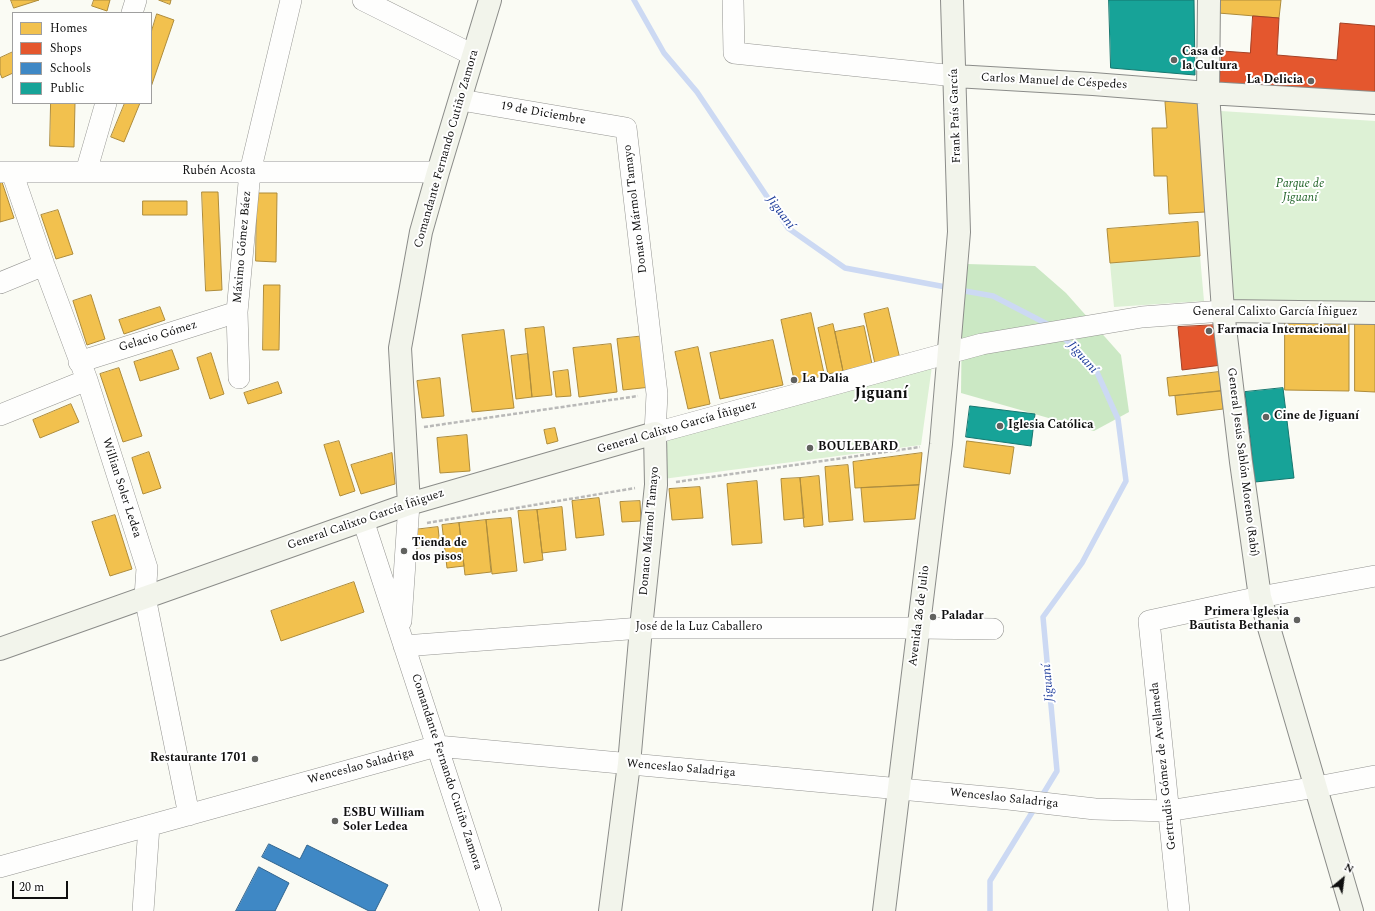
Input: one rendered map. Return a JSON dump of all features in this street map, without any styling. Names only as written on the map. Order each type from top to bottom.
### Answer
[{"type":"street","points":[[132,12],[136,0]]},
{"type":"street","name":"Máximo Gómez Báez","points":[[239,378],[237,312],[250,172],[291,0]]},
{"type":"street","points":[[363,0],[473,55]]},
{"type":"street","name":"Comandante Fernando Cutiño Zamora","points":[[402,640],[410,504],[400,348],[421,232],[490,0]]},
{"type":"street","name":"Carlos Manuel de Céspedes","points":[[733,0],[734,54],[955,76],[1375,103]]},
{"type":"street","name":"Frank País García","points":[[951,320],[959,232],[952,0]]},
{"type":"street","name":"General Jesús Sablón Moreno (Rabí)","points":[[1210,0],[1208,93],[1223,311],[1241,462],[1260,596],[1352,911]]},
{"type":"street","name":"19 de Diciembre","points":[[460,100],[626,128]]},
{"type":"street","points":[[86,172],[106,104]]},
{"type":"street","name":"Donato Mármol Tamayo","points":[[610,911],[629,764],[656,485],[655,433],[657,394],[626,128]]},
{"type":"street","name":"Rubén Acosta","points":[[6,172],[438,172]]},
{"type":"street","name":"Willian Soler Ledea","points":[[6,172],[44,265],[83,371],[147,568],[145,597],[189,815]]},
{"type":"street","points":[[0,282],[44,265]]},
{"type":"street","name":"General Calixto García Íñiguez","points":[[0,649],[410,504],[655,433],[982,344],[1142,317],[1223,311],[1375,313]]},
{"type":"street","name":"Gelacio Gómez","points":[[0,415],[83,371],[237,312]]},
{"type":"street","name":"Avenida 26 de Julio","points":[[884,911],[941,444],[951,320]]},
{"type":"street","name":"Comandante Fernando Cutiño Zamora","points":[[363,520],[491,911]]},
{"type":"street","points":[[1260,596],[1375,576]]},
{"type":"street","name":"Gertrudis Gómez de Avellaneda","points":[[1179,911],[1149,621],[1260,596]]},
{"type":"street","name":"José de la Luz Caballero","points":[[402,640],[641,628],[994,629]]},
{"type":"street","name":"Wenceslao Saladriga","points":[[0,867],[437,746],[1008,799],[1095,809],[1168,811],[1375,776]]},
{"type":"street","points":[[143,911],[149,826]]},
{"type":"path","points":[[405,430],[657,394]]},
{"type":"green space","name":"Parque de Jiguaní","points":[[1221,111],[1375,121],[1375,302],[1230,300]]},
{"type":"green space","points":[[1200,256],[1204,301],[1114,307],[1110,263]]},
{"type":"green space","points":[[967,264],[1035,266],[1066,293],[1121,355],[1129,412],[1094,431],[961,393],[962,312]]},
{"type":"green space","points":[[933,359],[921,445],[663,479],[668,437]]},
{"type":"building: Homes","points":[[11,0],[39,0],[14,8]]},
{"type":"building: Homes","points":[[94,0],[110,0],[107,11],[92,6]]},
{"type":"building: Homes","points":[[159,0],[171,0],[170,4]]},
{"type":"building: Homes","points":[[1219,0],[1281,0],[1279,18],[1218,13]]},
{"type":"building: Homes","points":[[157,14],[174,20],[152,84],[152,30]]},
{"type":"building: Homes","points":[[12,52],[12,73],[2,78],[0,73],[0,58]]},
{"type":"building: Homes","points":[[1199,101],[1205,212],[1169,214],[1167,176],[1154,176],[1152,128],[1167,128],[1165,102]]},
{"type":"building: Homes","points":[[51,104],[75,104],[74,147],[50,146]]},
{"type":"building: Homes","points":[[125,104],[140,104],[124,142],[111,137]]},
{"type":"building: Homes","points":[[2,182],[14,218],[0,222],[0,183]]},
{"type":"building: Homes","points":[[202,192],[218,192],[222,290],[206,291]]},
{"type":"building: Homes","points":[[257,193],[277,193],[276,262],[256,261]]},
{"type":"building: Homes","points":[[143,201],[187,201],[187,215],[143,215]]},
{"type":"building: Homes","points":[[58,210],[73,254],[56,259],[41,215]]},
{"type":"building: Homes","points":[[1198,222],[1200,256],[1110,263],[1107,229]]},
{"type":"building: Homes","points":[[264,285],[280,285],[279,350],[263,350]]},
{"type":"building: Homes","points":[[91,295],[105,339],[87,345],[73,301]]},
{"type":"building: Homes","points":[[160,307],[165,320],[124,334],[119,320]]},
{"type":"building: Homes","points":[[888,308],[900,359],[875,364],[864,314]]},
{"type":"building: Homes","points":[[811,313],[825,378],[795,384],[781,320]]},
{"type":"building: Homes","points":[[1355,320],[1375,320],[1375,392],[1355,391]]},
{"type":"building: Homes","points":[[1285,321],[1349,321],[1349,391],[1285,390]]},
{"type":"building: Homes","points":[[833,324],[843,371],[828,374],[818,328]]},
{"type":"building: Homes","points":[[864,326],[872,364],[843,371],[835,332]]},
{"type":"building: Homes","points":[[544,327],[552,395],[532,397],[525,329]]},
{"type":"building: Homes","points":[[504,330],[514,408],[472,412],[462,335]]},
{"type":"building: Homes","points":[[645,336],[651,387],[623,390],[617,339]]},
{"type":"building: Homes","points":[[773,340],[783,385],[720,399],[710,353]]},
{"type":"building: Homes","points":[[611,344],[617,392],[579,397],[573,348]]},
{"type":"building: Homes","points":[[698,347],[710,404],[688,409],[675,352]]},
{"type":"building: Homes","points":[[172,350],[179,369],[140,381],[134,362]]},
{"type":"building: Homes","points":[[211,353],[224,394],[210,399],[197,358]]},
{"type":"building: Homes","points":[[528,354],[532,397],[516,399],[511,356]]},
{"type":"building: Homes","points":[[119,368],[142,436],[123,442],[100,374]]},
{"type":"building: Homes","points":[[568,370],[571,396],[556,397],[553,372]]},
{"type":"building: Homes","points":[[1219,372],[1221,391],[1169,396],[1167,378]]},
{"type":"building: Homes","points":[[440,378],[444,416],[422,418],[417,381]]},
{"type":"building: Homes","points":[[278,382],[282,393],[248,404],[244,393]]},
{"type":"building: Homes","points":[[1221,391],[1223,409],[1177,415],[1175,396]]},
{"type":"building: Homes","points":[[71,404],[79,422],[40,438],[33,420]]},
{"type":"building: Homes","points":[[555,428],[558,441],[547,444],[544,430]]},
{"type":"building: Homes","points":[[467,435],[470,471],[440,473],[437,438]]},
{"type":"building: Homes","points":[[339,441],[355,491],[340,496],[324,445]]},
{"type":"building: Homes","points":[[967,441],[1014,447],[1010,474],[964,467]]},
{"type":"building: Homes","points":[[149,452],[161,488],[143,494],[132,458]]},
{"type":"building: Homes","points":[[392,453],[395,484],[361,494],[351,465]]},
{"type":"building: Homes","points":[[922,453],[919,485],[855,488],[853,462]]},
{"type":"building: Homes","points":[[848,465],[853,520],[829,522],[825,467]]},
{"type":"building: Homes","points":[[819,476],[823,525],[804,527],[800,478]]},
{"type":"building: Homes","points":[[800,478],[804,518],[784,520],[781,479]]},
{"type":"building: Homes","points":[[757,481],[762,543],[732,545],[727,484]]},
{"type":"building: Homes","points":[[919,485],[915,519],[864,522],[861,488]]},
{"type":"building: Homes","points":[[700,487],[703,518],[672,520],[669,489]]},
{"type":"building: Homes","points":[[599,498],[604,535],[576,538],[572,501]]},
{"type":"building: Homes","points":[[640,501],[641,521],[622,522],[620,502]]},
{"type":"building: Homes","points":[[562,507],[566,550],[542,553],[537,510]]},
{"type":"building: Homes","points":[[537,510],[543,560],[524,563],[518,511]]},
{"type":"building: Homes","points":[[115,515],[132,569],[110,576],[92,522]]},
{"type":"building: Homes","points":[[511,518],[517,571],[492,574],[486,520]]},
{"type":"building: Homes","points":[[486,520],[491,572],[465,575],[459,523]]},
{"type":"building: Homes","points":[[459,523],[464,566],[447,568],[442,525]]},
{"type":"building: Homes","points":[[438,527],[440,546],[415,548],[413,530]]},
{"type":"building: Homes","points":[[354,582],[364,612],[281,641],[271,611]]},
{"type":"building: Shops","points":[[1253,16],[1279,18],[1277,55],[1337,60],[1340,23],[1375,26],[1375,96],[1219,83],[1222,51],[1250,53]]},
{"type":"building: Shops","points":[[1218,325],[1222,365],[1182,370],[1178,327]]},
{"type":"building: Schools","points":[[269,844],[300,859],[307,845],[388,885],[375,911],[369,911],[262,857]]},
{"type":"building: Schools","points":[[259,867],[289,883],[275,911],[236,911]]},
{"type":"building: Public","points":[[1109,0],[1194,0],[1195,75],[1111,68]]},
{"type":"building: Public","points":[[1283,388],[1294,478],[1255,482],[1245,392]]},
{"type":"building: Public","name":"Iglesia Católica","points":[[970,406],[1035,414],[1031,446],[966,437]]},
{"type":"waterway","name":"Jiguaní","points":[[634,0],[664,53],[697,92],[788,228],[845,268],[951,288]]},
{"type":"waterway","name":"Jiguaní","points":[[959,290],[993,296],[1051,326]]},
{"type":"waterway","name":"Jiguaní","points":[[1040,799],[1057,771],[1043,617],[1082,563],[1126,481],[1118,419],[1096,370],[1062,336]]},
{"type":"waterway","name":"Jiguaní","points":[[990,911],[990,881],[1036,806]]},
{"type":"place","name":"Casa de la Cultura","points":[[1174,60]]},
{"type":"place","name":"La Delicia","points":[[1311,81]]},
{"type":"place","name":"Farmacia Internacional","points":[[1209,331]]},
{"type":"place","name":"La Dalia","points":[[794,380]]},
{"type":"place","name":"Cine de Jiguaní","points":[[1266,417]]},
{"type":"place","name":"Iglesia Católica","points":[[1000,426]]},
{"type":"place","name":"BOULEBARD","points":[[810,448]]},
{"type":"place","name":"Tienda de dos pisos","points":[[404,551]]},
{"type":"place","name":"Paladar","points":[[933,617]]},
{"type":"place","name":"Primera Iglesia Bautista Bethania","points":[[1297,620]]},
{"type":"place","name":"Restaurante 1701","points":[[255,759]]},
{"type":"place","name":"ESBU William Soler Ledea","points":[[335,821]]},
{"type":"district","name":"Jiguaní","points":[[881,395]]}]
